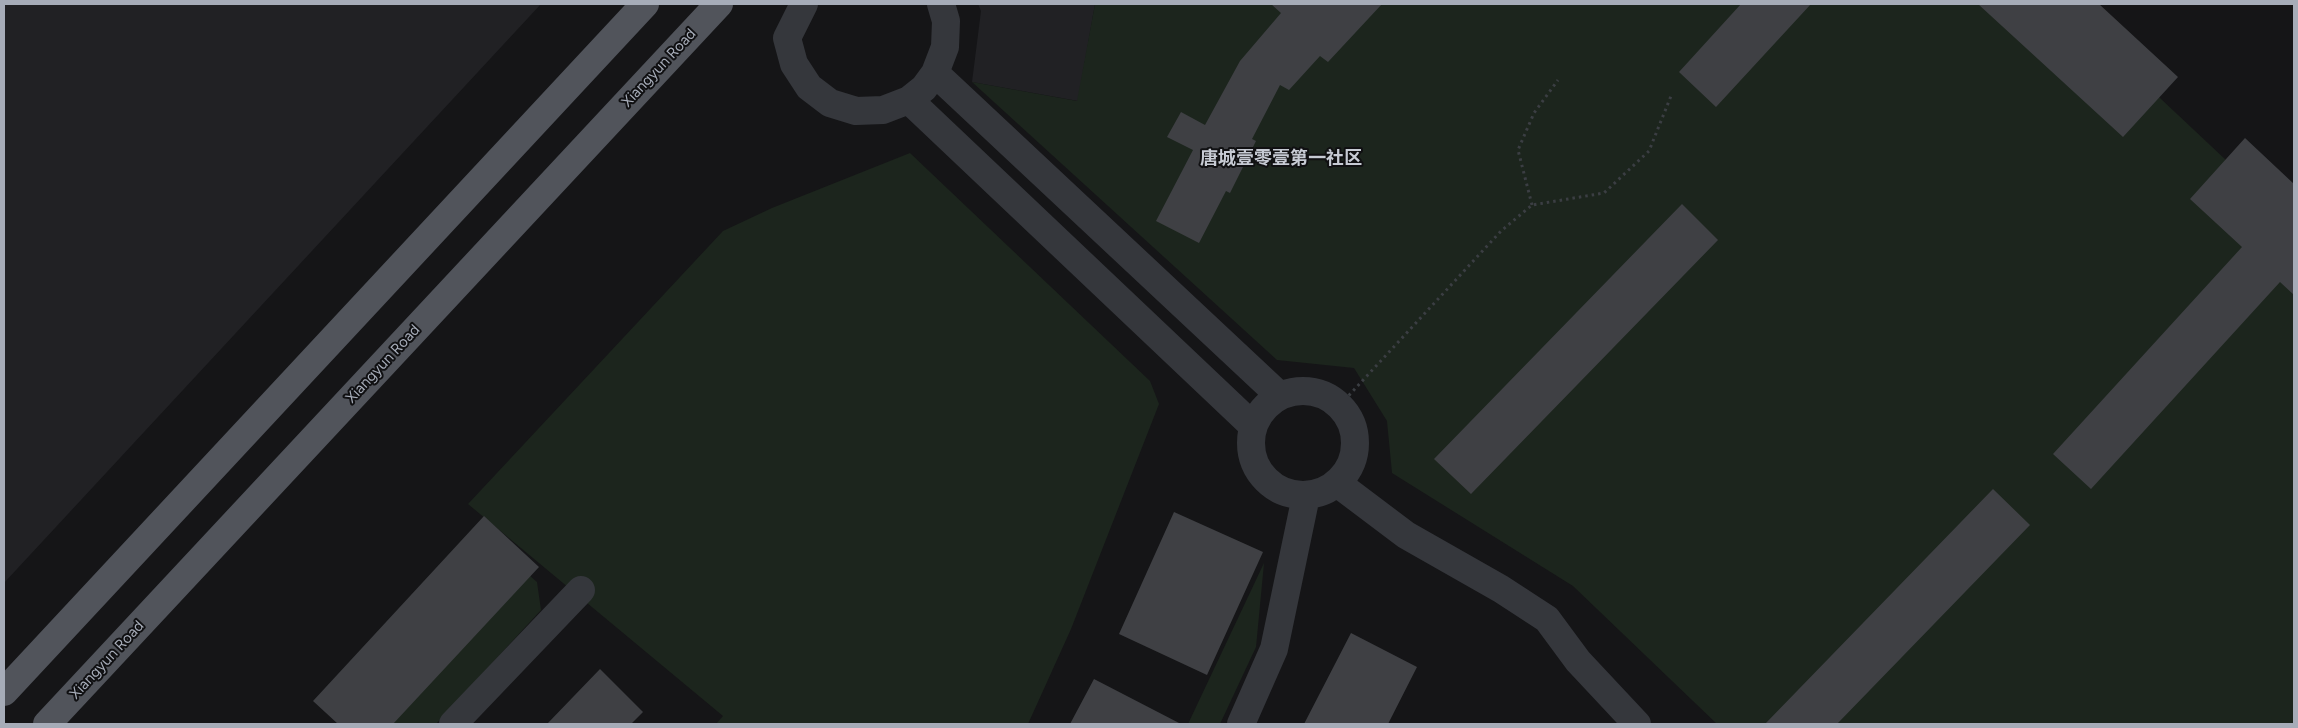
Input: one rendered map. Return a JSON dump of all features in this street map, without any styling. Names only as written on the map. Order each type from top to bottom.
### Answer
[{"type":"main road","points":[[4,692],[645,4]]},
{"type":"main road","name":"Xiangyun Road","points":[[47,724],[719,4]]},
{"type":"lane","points":[[804,4],[787,38],[794,64],[808,87],[830,103],[856,111],[884,110],[909,100],[924,88],[935,73],[945,47],[946,20],[941,4]]},
{"type":"lane","points":[[935,73],[1280,396]]},
{"type":"lane","points":[[909,100],[1253,426]]},
{"type":"lane","points":[[1295,391],[1312,391],[1327,396],[1340,405],[1350,419],[1355,436],[1355,453],[1348,470],[1337,483],[1323,492],[1306,496],[1290,494],[1274,487],[1261,475],[1253,460],[1250,443],[1253,426],[1268,403],[1280,396],[1295,391]]},
{"type":"lane","points":[[1337,483],[1406,535],[1501,589],[1547,619],[1578,661],[1637,724]]},
{"type":"lane","points":[[1241,724],[1274,649],[1306,496]]},
{"type":"lane","points":[[453,724],[582,590]]},
{"type":"path","points":[[1532,205],[1518,150],[1534,113],[1558,80]]},
{"type":"path","points":[[1340,405],[1501,230],[1532,205],[1604,193],[1649,151],[1671,96]]},
{"type":"shaded area","points":[[4,4],[541,4],[4,583]]},
{"type":"shaded area","points":[[978,4],[1095,4],[1078,101],[972,82],[981,11]]},
{"type":"shaded area","points":[[1095,4],[2060,4],[2294,224],[2294,724],[1717,724],[1573,586],[1392,473],[1387,421],[1354,368],[1277,360],[972,82],[1077,101]]},
{"type":"shaded area","points":[[910,153],[1150,381],[1159,404],[1071,629],[1028,724],[716,724],[723,716],[468,504],[723,231],[772,208]]},
{"type":"shaded area","points":[[506,555],[537,582],[541,610],[436,724],[351,724]]},
{"type":"shaded area","points":[[1264,563],[1256,647],[1220,724],[1188,724]]},
{"type":"building","points":[[1271,4],[1382,4],[1328,62],[1320,56],[1289,90],[1280,85],[1252,139],[1256,141],[1230,193],[1226,191],[1199,243],[1156,221],[1193,150],[1167,137],[1181,112],[1205,125],[1240,61],[1281,13]]},
{"type":"building","points":[[1741,4],[1811,4],[1716,107],[1679,72]]},
{"type":"building","points":[[1978,4],[2099,4],[2178,77],[2123,137]]},
{"type":"building","points":[[2245,138],[2294,184],[2294,295],[2280,282],[2091,489],[2053,454],[2242,247],[2190,199]]},
{"type":"building","points":[[1682,204],[1718,240],[1471,494],[1434,459]]},
{"type":"building","points":[[1993,489],[2030,525],[1837,724],[1765,724]]},
{"type":"building","points":[[1174,512],[1263,552],[1207,675],[1119,634]]},
{"type":"building","points":[[484,516],[539,567],[393,724],[338,724],[313,701]]},
{"type":"building","points":[[1351,633],[1417,667],[1388,724],[1304,724]]},
{"type":"building","points":[[600,669],[643,712],[631,724],[547,724]]},
{"type":"building","points":[[1094,679],[1181,724],[1070,724]]},
{"type":"district","name":"唐城壹零壹第一社区","points":[[1281,159]]}]
